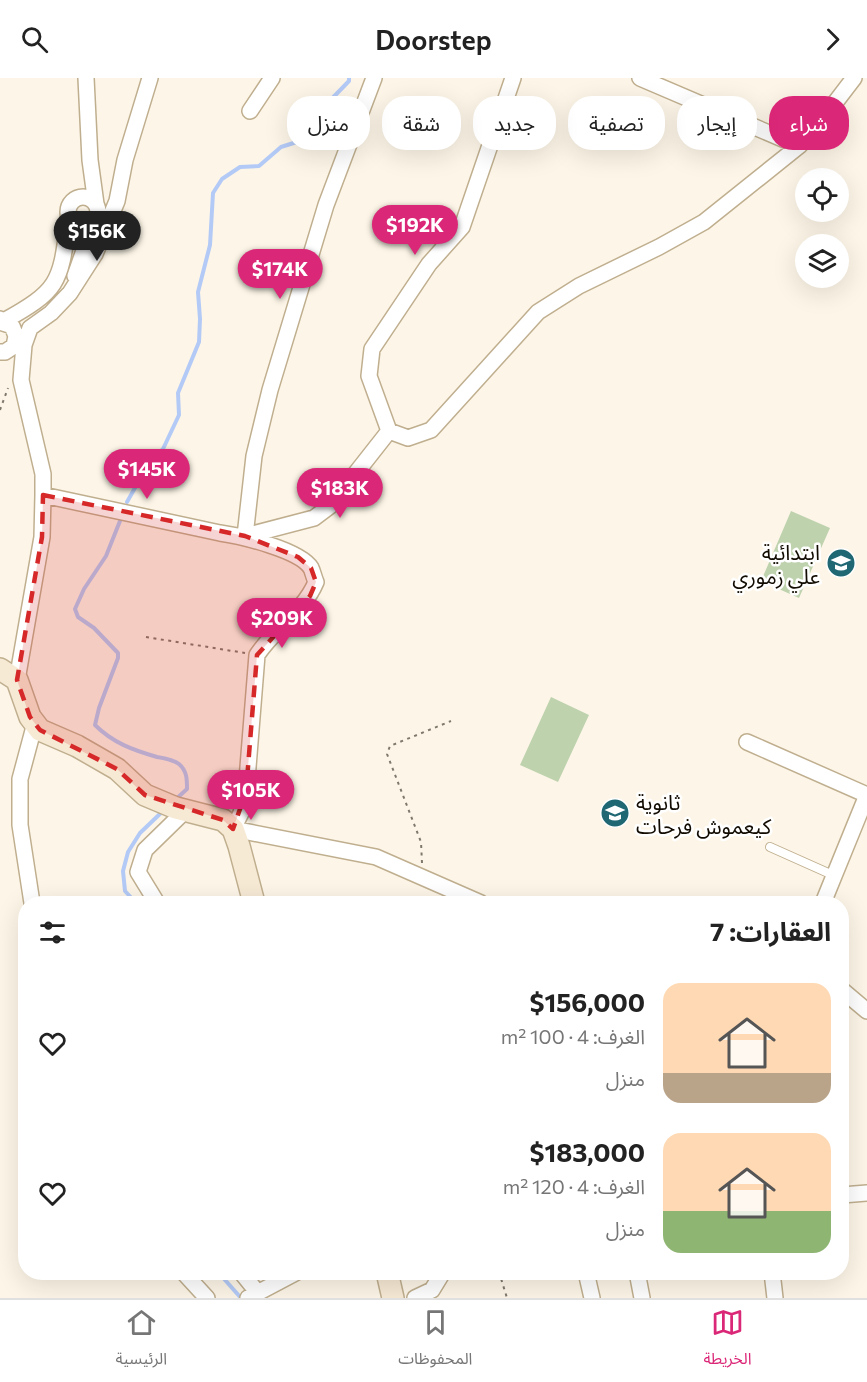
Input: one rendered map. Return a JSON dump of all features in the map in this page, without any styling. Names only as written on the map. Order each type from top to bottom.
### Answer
[{"type":"main road","points":[[9,674],[30,717],[40,730],[77,746],[117,769],[145,795],[175,807],[223,820],[233,829],[252,896]]},
{"type":"main road","points":[[389,1280],[393,1298]]},
{"type":"street","points":[[11,359],[30,328],[51,313],[70,293],[95,254],[100,225],[90,160],[86,78]]},
{"type":"street","points":[[70,293],[76,272],[100,225],[117,201],[125,160],[150,78]]},
{"type":"street","points":[[250,111],[272,78]]},
{"type":"street","points":[[245,536],[254,456],[270,390],[326,205],[374,78]]},
{"type":"street","points":[[513,78],[462,227],[429,264],[372,349],[369,376],[389,431],[408,438],[431,430],[538,312],[579,286],[704,222],[794,150]]},
{"type":"street","points":[[640,78],[672,84],[769,131]]},
{"type":"street","points":[[840,96],[854,78]]},
{"type":"street","points":[[50,290],[60,274],[65,256],[69,207],[75,200],[90,160]]},
{"type":"street","points":[[75,200],[84,197],[96,204]]},
{"type":"street","points":[[69,217],[80,226],[100,225]]},
{"type":"street","points":[[1,321],[34,304],[76,272],[95,254]]},
{"type":"street","points":[[1,321],[15,330],[11,359],[44,474],[42,537],[9,674]]},
{"type":"street","points":[[11,359],[24,345],[30,328]]},
{"type":"street","points":[[245,536],[314,518],[330,506],[389,431]]},
{"type":"street","points":[[43,495],[220,533],[245,536],[298,557],[311,568],[316,582],[310,596],[267,640],[257,655],[246,792],[241,813],[233,829],[376,857],[465,896]]},
{"type":"street","points":[[31,896],[20,825],[20,779],[35,723]]},
{"type":"street","points":[[747,742],[867,795],[826,896]]},
{"type":"street","points":[[153,896],[138,872],[145,850],[175,807]]},
{"type":"street","points":[[849,996],[867,1011]]},
{"type":"street","points":[[849,1194],[867,1193]]},
{"type":"street","points":[[190,1280],[207,1298]]},
{"type":"street","points":[[244,1280],[251,1296],[282,1280]]},
{"type":"street","points":[[416,1298],[432,1290],[438,1280]]},
{"type":"street","points":[[588,1280],[592,1298]]},
{"type":"street","points":[[639,1280],[642,1298]]},
{"type":"street","points":[[773,1280],[775,1298]]},
{"type":"lane","points":[[770,847],[835,876]]},
{"type":"path","points":[[0,410],[8,392],[11,359]]},
{"type":"path","points":[[146,637],[257,655]]},
{"type":"path","points":[[423,878],[421,842],[387,754],[390,746],[451,721]]},
{"type":"path","points":[[501,1280],[507,1298]]},
{"type":"highlighted area","points":[[43,495],[245,536],[298,557],[311,568],[316,582],[310,596],[257,655],[246,792],[233,829],[223,820],[145,795],[117,769],[40,730],[30,717],[17,680],[42,537]]},
{"type":"green space","points":[[791,511],[830,528],[799,598],[761,581]]},
{"type":"green space","points":[[551,697],[589,715],[558,782],[520,765]]},
{"type":"waterway","points":[[127,502],[149,463],[163,449],[179,415],[178,393],[199,342],[198,292],[210,245],[213,193],[222,179],[240,167],[259,166],[281,147],[300,141],[316,115],[349,81],[349,78]]},
{"type":"waterway","points":[[120,521],[106,556],[84,589],[75,609],[78,617],[94,628],[118,653],[95,725],[109,737],[124,745],[179,764],[185,772],[187,789],[175,800]]},
{"type":"waterway","points":[[130,896],[125,891],[123,871],[128,852],[140,833],[163,811]]},
{"type":"waterway","points":[[225,1280],[241,1298]]},
{"type":"place","name":"ابتدائية علي زموري","points":[[841,563]]},
{"type":"place","name":"ثانوية كيعموش فرحات","points":[[615,813]]}]
